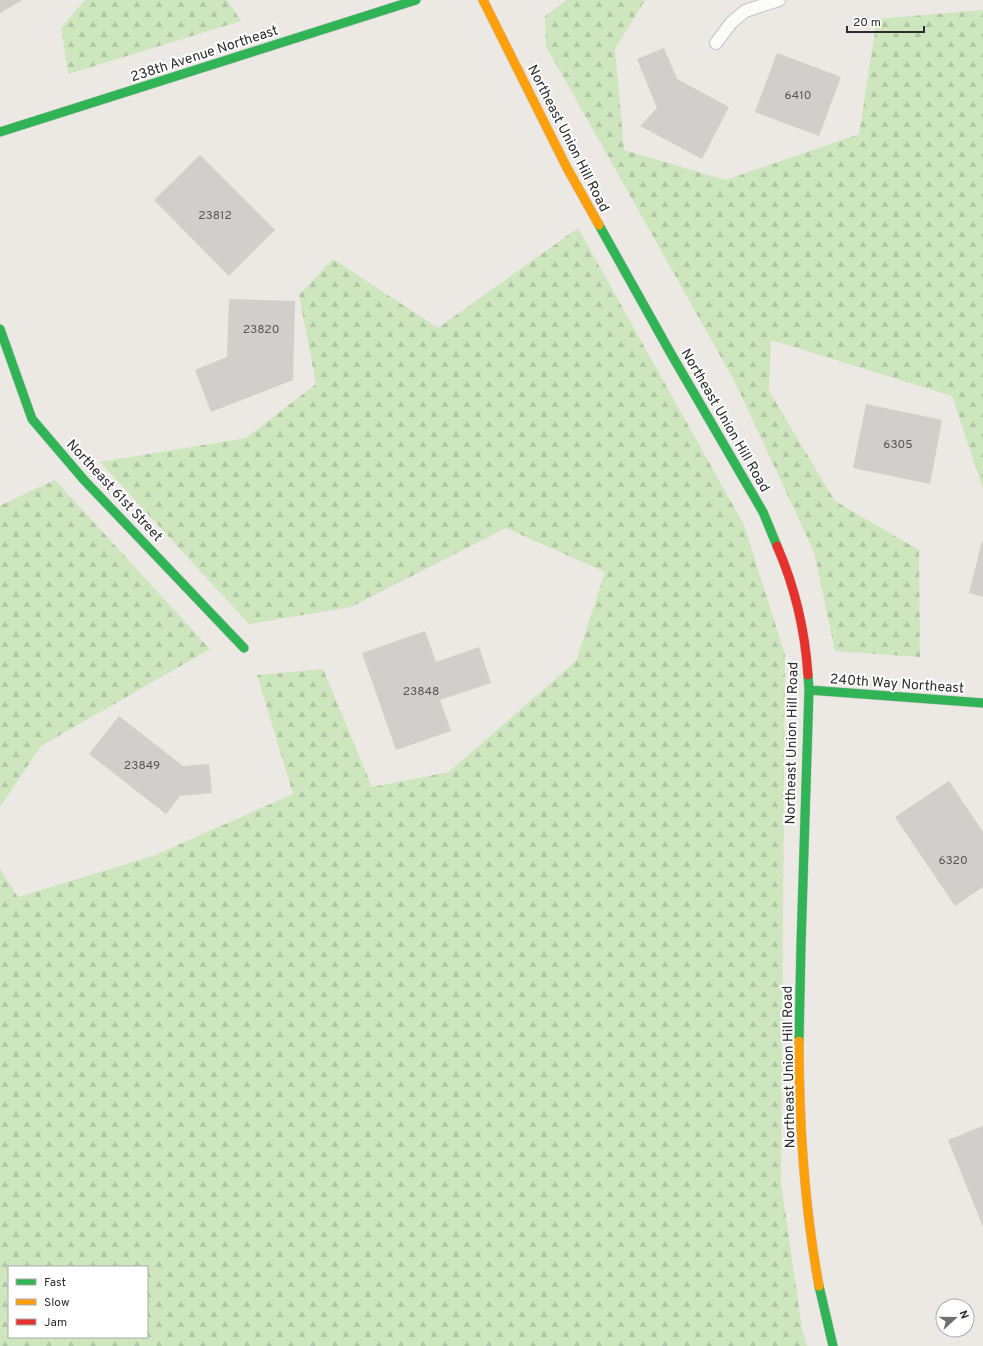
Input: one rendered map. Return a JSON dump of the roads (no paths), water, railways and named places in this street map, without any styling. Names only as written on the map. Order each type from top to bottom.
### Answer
[{"type":"street","name":"238th Avenue Northeast","points":[[0,132],[416,0]]},
{"type":"street","name":"Northeast Union Hill Road","points":[[483,0],[567,168],[670,352],[763,512],[781,554],[794,595],[806,646],[809,690],[799,1037],[802,1140],[808,1222],[817,1279],[827,1327],[833,1346]]},
{"type":"street","name":"Northeast 61st Street","points":[[0,329],[32,419],[84,480],[244,648]]},
{"type":"street","name":"240th Way Northeast","points":[[809,690],[983,703]]},
{"type":"lane","points":[[716,43],[731,23],[746,11],[779,0]]}]
